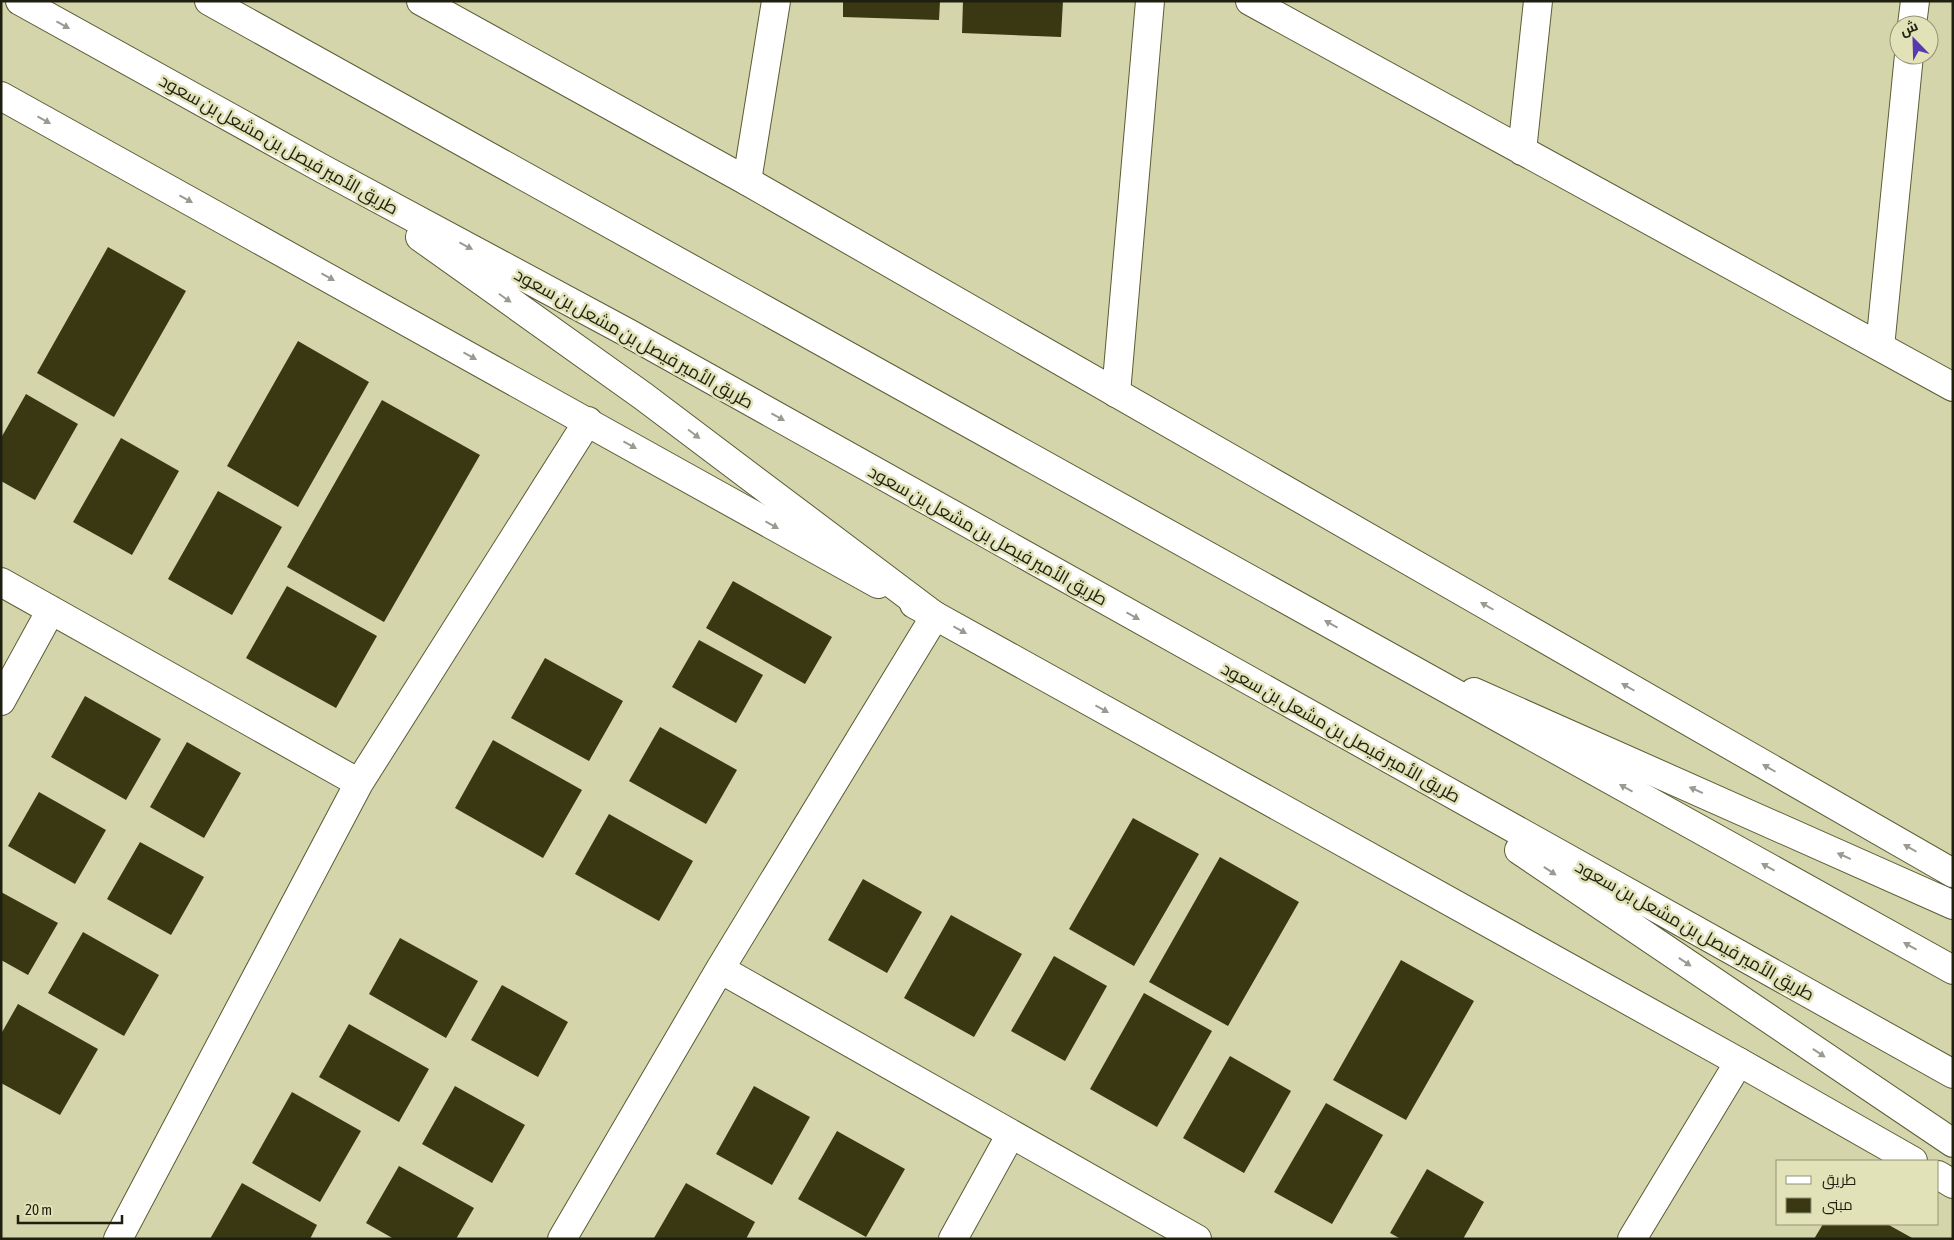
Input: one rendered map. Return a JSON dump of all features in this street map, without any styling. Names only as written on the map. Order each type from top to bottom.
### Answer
[{"type":"main road","name":"طريق الأمير فيصل بن مشعل بن سعود","points":[[20,1],[323,169],[636,338],[1953,1074]]},
{"type":"main road","points":[[209,1],[1953,970]]},
{"type":"main road","points":[[420,1],[747,181],[1953,872]]},
{"type":"main road","points":[[747,181],[776,1]]},
{"type":"main road","points":[[1116,393],[1150,1]]},
{"type":"main road","points":[[1250,1],[1953,387]]},
{"type":"main road","points":[[1522,152],[1538,1]]},
{"type":"main road","points":[[1913,15],[1915,1]]},
{"type":"main road","points":[[1880,347],[1908,65]]},
{"type":"main road","points":[[1,96],[1739,1062],[1911,1160]]},
{"type":"main road","points":[[323,169],[643,396],[935,616]]},
{"type":"main road","points":[[118,1239],[358,783],[588,421]]},
{"type":"main road","points":[[1,582],[358,783]]},
{"type":"main road","points":[[1,701],[51,610]]},
{"type":"main road","points":[[562,1239],[720,969],[935,616]]},
{"type":"main road","points":[[1369,646],[1953,905]]},
{"type":"main road","points":[[1365,746],[1953,1143]]},
{"type":"main road","points":[[720,969],[1197,1239]]},
{"type":"main road","points":[[1632,1239],[1739,1062]]},
{"type":"main road","points":[[953,1239],[1011,1134]]},
{"type":"main road","points":[[1939,1176],[1953,1184]]},
{"type":"building","points":[[843,1],[940,1],[939,20],[843,17]]},
{"type":"building","points":[[963,1],[1063,1],[1061,37],[962,33]]},
{"type":"building","points":[[108,247],[186,291],[114,417],[37,373]]},
{"type":"building","points":[[298,341],[369,382],[298,507],[227,466]]},
{"type":"building","points":[[26,394],[78,424],[35,500],[1,481],[1,438]]},
{"type":"building","points":[[382,400],[480,455],[384,622],[287,567]]},
{"type":"building","points":[[121,438],[179,471],[132,555],[73,522]]},
{"type":"building","points":[[218,491],[282,527],[232,615],[168,579]]},
{"type":"building","points":[[733,581],[832,637],[805,684],[706,628]]},
{"type":"building","points":[[287,586],[377,636],[336,708],[246,658]]},
{"type":"building","points":[[699,640],[763,675],[736,723],[672,687]]},
{"type":"building","points":[[545,658],[623,701],[589,761],[511,718]]},
{"type":"building","points":[[85,696],[161,739],[126,800],[51,757]]},
{"type":"building","points":[[660,727],[737,770],[706,824],[629,781]]},
{"type":"building","points":[[493,740],[582,790],[543,858],[455,808]]},
{"type":"building","points":[[187,742],[241,773],[204,838],[150,807]]},
{"type":"building","points":[[39,792],[106,830],[75,884],[8,846]]},
{"type":"building","points":[[609,814],[693,861],[659,921],[575,874]]},
{"type":"building","points":[[1133,818],[1199,854],[1134,966],[1069,929]]},
{"type":"building","points":[[140,842],[204,877],[171,935],[107,899]]},
{"type":"building","points":[[1220,857],[1299,902],[1228,1026],[1149,982]]},
{"type":"building","points":[[863,879],[922,912],[887,973],[828,940]]},
{"type":"building","points":[[1,892],[58,923],[28,975],[1,960]]},
{"type":"building","points":[[951,915],[1022,954],[974,1037],[904,998]]},
{"type":"building","points":[[83,932],[159,975],[124,1036],[48,993]]},
{"type":"building","points":[[400,938],[478,981],[446,1038],[369,994]]},
{"type":"building","points":[[1054,956],[1107,986],[1065,1061],[1011,1031]]},
{"type":"building","points":[[1401,960],[1474,1001],[1406,1120],[1333,1080]]},
{"type":"building","points":[[502,985],[568,1022],[538,1077],[471,1040]]},
{"type":"building","points":[[1144,993],[1212,1031],[1157,1127],[1090,1089]]},
{"type":"building","points":[[18,1004],[98,1049],[60,1115],[1,1083],[1,1034]]},
{"type":"building","points":[[349,1024],[429,1069],[399,1122],[319,1077]]},
{"type":"building","points":[[1230,1056],[1291,1091],[1244,1173],[1183,1138]]},
{"type":"building","points":[[455,1086],[525,1125],[492,1183],[422,1144]]},
{"type":"building","points":[[754,1086],[810,1117],[772,1185],[716,1154]]},
{"type":"building","points":[[292,1092],[361,1131],[320,1202],[252,1163]]},
{"type":"building","points":[[1326,1103],[1383,1135],[1332,1224],[1274,1192]]},
{"type":"building","points":[[837,1131],[905,1169],[866,1237],[798,1199]]},
{"type":"building","points":[[399,1166],[474,1208],[456,1239],[394,1239],[366,1223]]},
{"type":"building","points":[[1427,1169],[1484,1202],[1463,1239],[1401,1239],[1390,1233]]},
{"type":"building","points":[[242,1183],[317,1225],[310,1239],[210,1239]]},
{"type":"building","points":[[686,1183],[755,1222],[746,1239],[654,1238]]},
{"type":"building","points":[[1822,1225],[1889,1225],[1914,1239],[1814,1239]]}]
